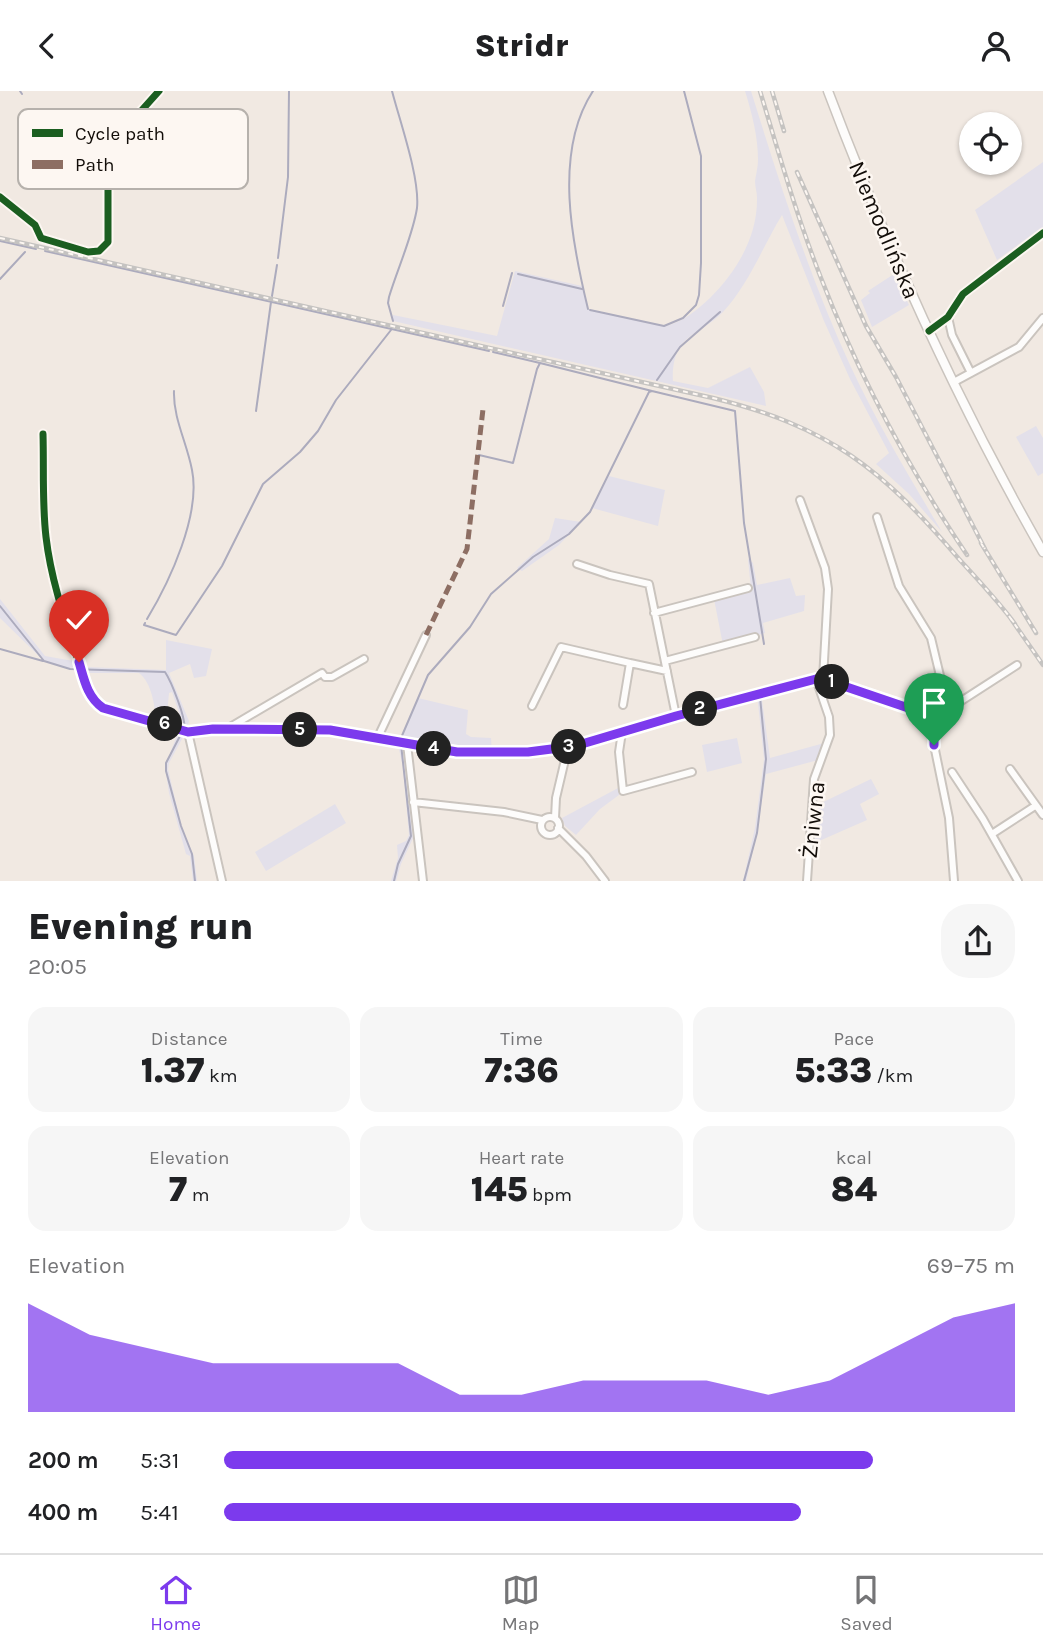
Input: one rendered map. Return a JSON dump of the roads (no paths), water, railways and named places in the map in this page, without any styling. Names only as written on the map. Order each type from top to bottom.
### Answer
[{"type":"main road","name":"Niemodlińska","points":[[828,91],[869,197],[929,331],[1043,552]]},
{"type":"street","points":[[143,109],[159,91]]},
{"type":"street","points":[[0,197],[35,225],[41,238],[95,253],[105,247],[108,241],[108,189]]},
{"type":"street","points":[[929,331],[948,317],[963,294],[1043,233]]},
{"type":"street","points":[[948,317],[952,335],[971,373]]},
{"type":"street","points":[[954,382],[1019,347],[1043,319]]},
{"type":"street","points":[[43,434],[46,538],[57,591],[83,676],[93,699],[103,708],[185,730],[330,730],[484,754],[568,747],[819,679],[915,708],[934,719]]},
{"type":"street","points":[[800,501],[825,568],[828,589],[819,679]]},
{"type":"street","points":[[877,517],[899,586],[931,638],[948,709]]},
{"type":"street","points":[[577,563],[610,575],[649,584],[676,716]]},
{"type":"street","points":[[654,613],[748,588]]},
{"type":"street","points":[[378,737],[426,635]]},
{"type":"street","points":[[665,661],[755,637]]},
{"type":"street","points":[[532,706],[561,646],[667,671]]},
{"type":"street","points":[[225,730],[322,673],[325,677],[332,677],[364,659]]},
{"type":"street","points":[[623,705],[630,663]]},
{"type":"street","points":[[934,719],[1017,665]]},
{"type":"street","name":"Żniwna","points":[[807,881],[814,779],[830,735],[829,717],[819,679]]},
{"type":"street","points":[[934,719],[934,745],[949,818],[954,881]]},
{"type":"street","points":[[185,730],[222,881]]},
{"type":"street","points":[[622,732],[619,752],[623,791],[692,772]]},
{"type":"street","points":[[407,744],[423,881]]},
{"type":"street","points":[[556,831],[547,834],[547,820],[556,798],[568,747]]},
{"type":"street","points":[[1010,769],[1043,815]]},
{"type":"street","points":[[951,772],[992,834],[1018,881]]},
{"type":"street","points":[[413,802],[547,820],[586,856],[605,881]]},
{"type":"street","points":[[992,834],[1035,806]]},
{"type":"waterway","points":[[278,258],[288,177],[289,91]]},
{"type":"waterway","points":[[392,91],[413,166],[417,196],[412,229],[389,297],[393,321]]},
{"type":"waterway","points":[[588,309],[576,256],[569,198],[573,142],[581,115],[593,91]]},
{"type":"waterway","points":[[590,310],[664,326],[683,318],[696,305],[701,263],[701,156],[684,91]]},
{"type":"waterway","points":[[0,241],[36,249]]},
{"type":"waterway","points":[[45,251],[489,351]]},
{"type":"waterway","points":[[0,279],[25,252]]},
{"type":"waterway","points":[[272,296],[277,265]]},
{"type":"waterway","points":[[503,306],[512,273]]},
{"type":"waterway","points":[[518,274],[582,289]]},
{"type":"waterway","points":[[256,411],[271,302]]},
{"type":"waterway","points":[[657,380],[680,347],[720,312]]},
{"type":"waterway","points":[[145,623],[144,625],[176,635],[222,566],[263,484],[300,452],[318,431],[336,400],[391,330]]},
{"type":"waterway","points":[[493,352],[540,363]]},
{"type":"waterway","points":[[479,455],[513,463],[540,363],[652,391]]},
{"type":"waterway","points":[[147,619],[174,567],[192,507],[192,470],[176,411],[174,391]]},
{"type":"waterway","points":[[401,738],[428,675],[470,627],[491,594],[533,557],[569,534],[590,512],[649,392],[652,391],[735,411],[744,523],[764,644]]},
{"type":"waterway","points":[[0,606],[44,661],[70,669],[165,672],[181,709],[184,729]]},
{"type":"waterway","points":[[0,649],[43,661]]},
{"type":"waterway","points":[[744,881],[757,833],[766,759],[760,697]]},
{"type":"waterway","points":[[181,734],[166,763],[166,771],[181,826],[192,854],[195,881]]},
{"type":"waterway","points":[[394,881],[398,864],[411,836],[401,744]]},
{"type":"railway","points":[[760,91],[804,232],[852,351],[905,455],[967,555]]},
{"type":"railway","points":[[772,91],[784,131]]},
{"type":"railway","points":[[797,172],[866,326],[896,377],[985,549]]},
{"type":"railway","points":[[0,238],[713,398],[790,423],[851,456],[905,500],[1015,624]]},
{"type":"railway","points":[[981,543],[1036,633]]},
{"type":"railway","points":[[1009,616],[1043,665]]}]
